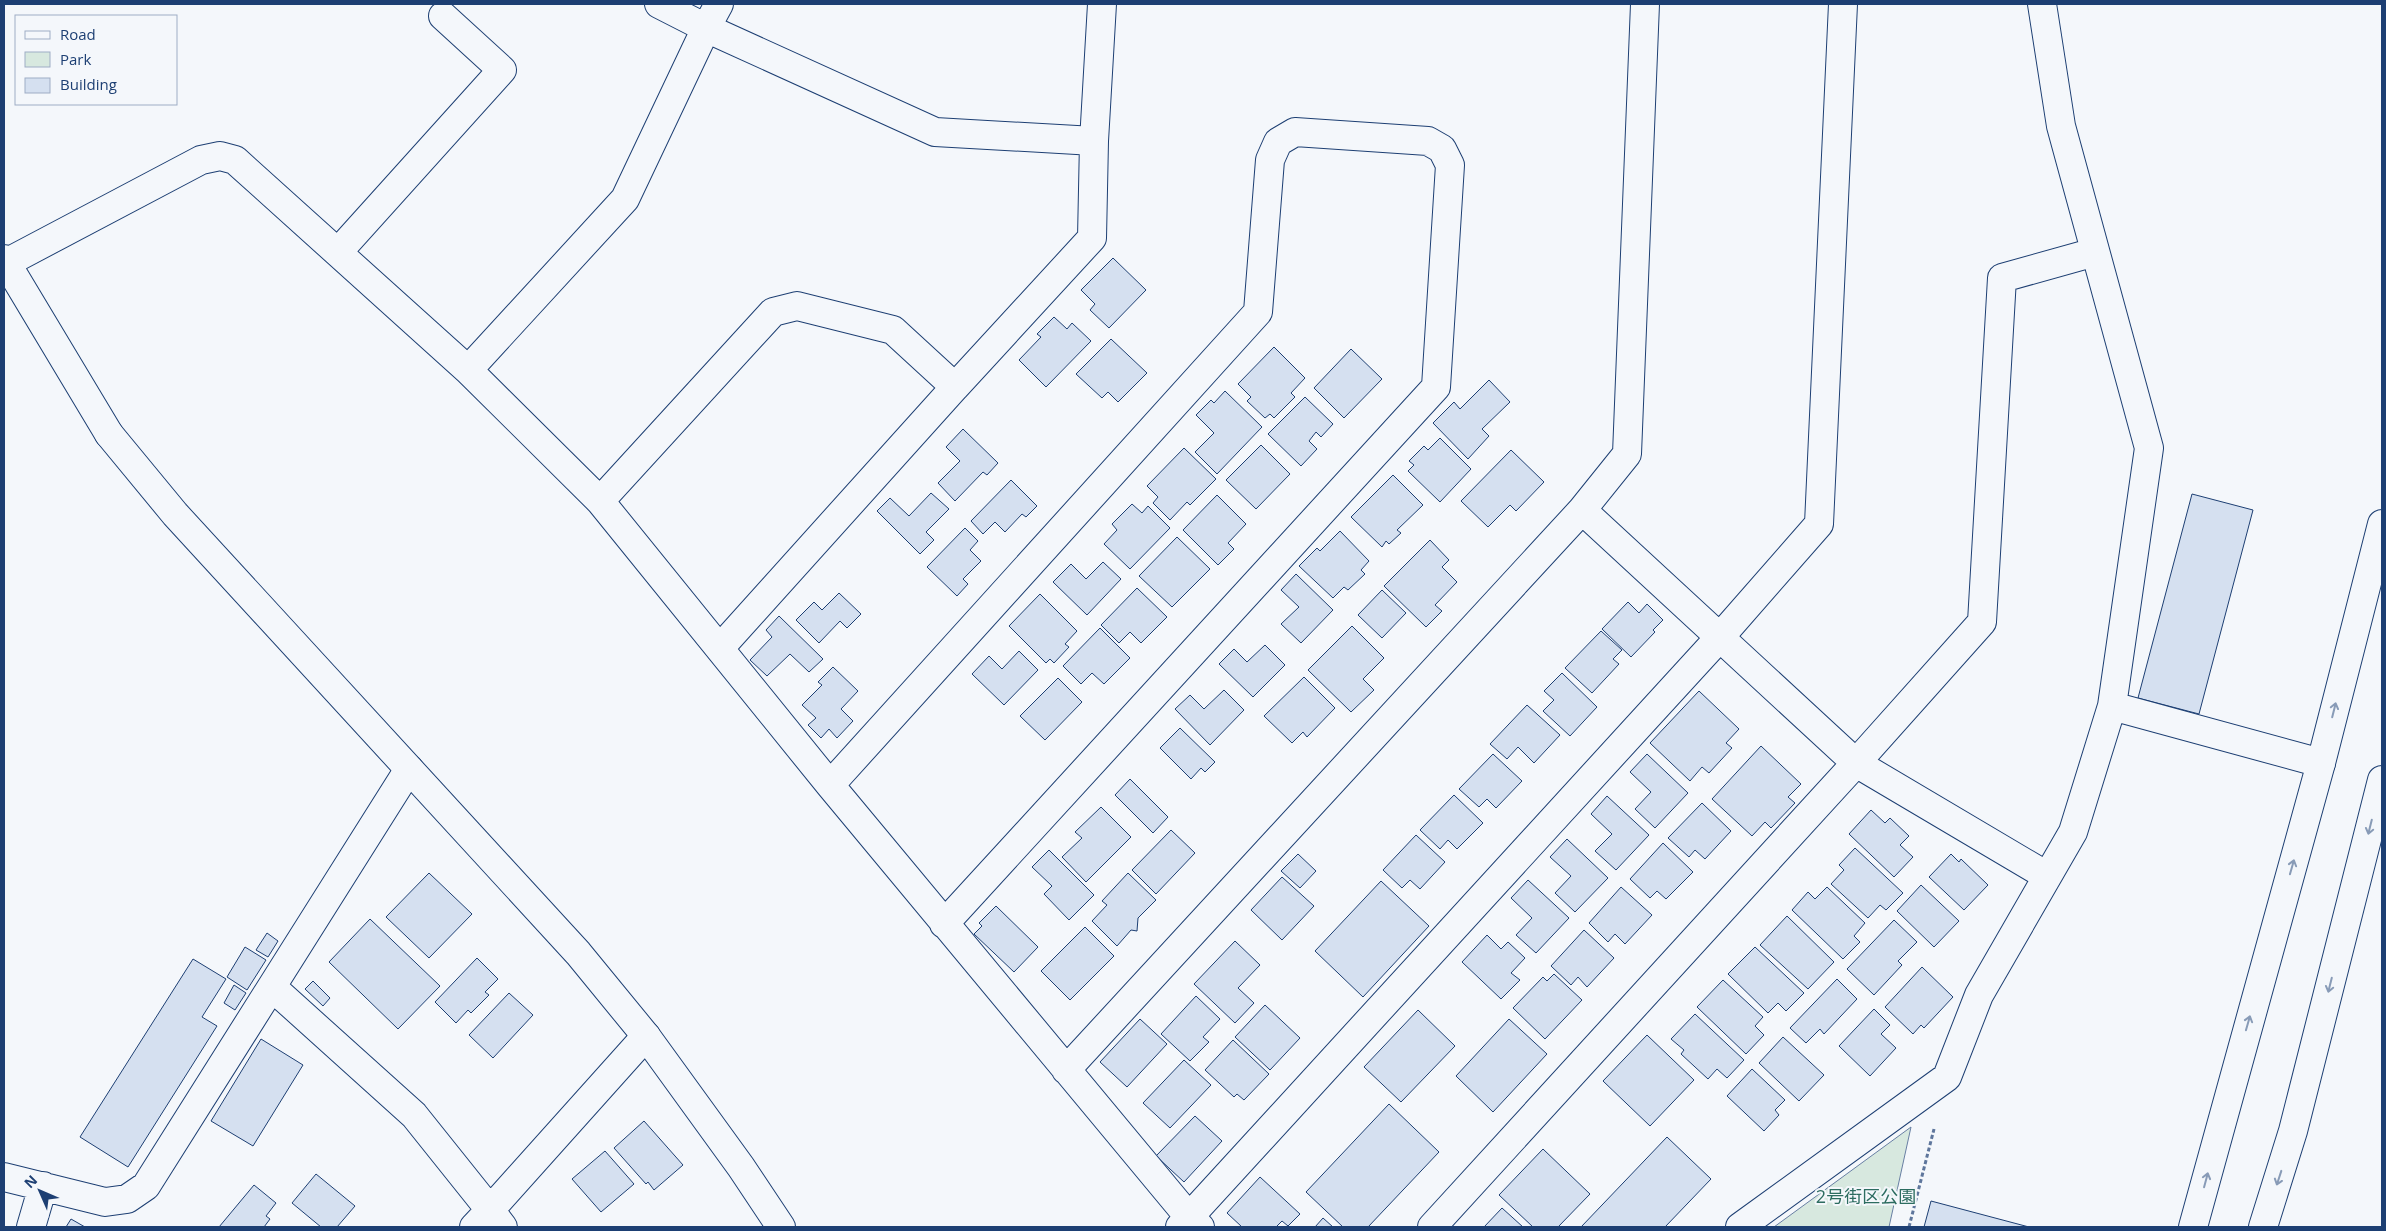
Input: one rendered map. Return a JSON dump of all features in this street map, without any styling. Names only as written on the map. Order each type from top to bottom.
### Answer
[{"type":"street","points":[[659,4],[706,28],[935,132],[1094,141]]},
{"type":"street","points":[[468,370],[625,199],[719,4]]},
{"type":"street","points":[[720,648],[1092,238],[1094,141],[1102,4]]},
{"type":"street","points":[[1066,1070],[1582,510],[1627,454],[1645,4]]},
{"type":"street","points":[[781,1227],[741,1167],[646,1036],[578,953],[175,514],[109,434],[5,261],[201,160],[220,156],[236,160],[468,370],[600,501],[1190,1224],[1720,637],[1818,524],[1843,4]]},
{"type":"street","points":[[1740,1227],[1947,1077],[1979,996],[2073,832],[2112,706],[2149,448],[2061,126],[2042,4]]},
{"type":"street","points":[[338,252],[502,70],[443,16]]},
{"type":"street","points":[[830,785],[1258,312],[1270,160],[1278,142],[1295,132],[1428,141],[1442,150],[1450,165],[1436,387],[944,924]]},
{"type":"street","points":[[1432,1227],[1856,763],[1982,622],[2002,278],[2095,252]]},
{"type":"street","points":[[600,501],[773,312],[797,306],[893,330],[955,387]]},
{"type":"street","points":[[1582,510],[1856,763],[2047,876]]},
{"type":"street","points":[[2193,1227],[2321,763],[2382,524]]},
{"type":"street","points":[[2112,706],[2321,763]]},
{"type":"street","points":[[4,1177],[105,1202],[127,1199],[146,1186],[409,769]]},
{"type":"street","points":[[2263,1227],[2293,1132],[2382,780]]},
{"type":"street","points":[[272,988],[414,1115],[489,1221],[646,1036]]},
{"type":"street","points":[[31,1227],[43,1186]]},
{"type":"path","points":[[1909,1227],[1947,1077]]},
{"type":"green space","name":"2号街区公園","points":[[1911,1127],[1889,1227],[1774,1227]]},
{"type":"building","points":[[1113,258],[1146,290],[1109,328],[1090,310],[1095,304],[1081,290]]},
{"type":"building","points":[[1054,317],[1067,329],[1072,323],[1091,341],[1046,387],[1019,360],[1041,337],[1037,334]]},
{"type":"building","points":[[1111,339],[1147,373],[1118,402],[1108,392],[1102,398],[1076,374]]},
{"type":"building","points":[[1274,347],[1305,378],[1291,393],[1295,397],[1274,418],[1270,414],[1265,418],[1247,401],[1251,397],[1238,384]]},
{"type":"building","points":[[1351,349],[1382,379],[1344,418],[1314,388]]},
{"type":"building","points":[[1489,380],[1510,402],[1482,429],[1489,436],[1468,459],[1433,423],[1454,402],[1460,409]]},
{"type":"building","points":[[1225,391],[1262,427],[1217,474],[1195,452],[1214,433],[1196,415],[1211,400],[1214,403]]},
{"type":"building","points":[[1305,397],[1333,424],[1321,437],[1316,432],[1309,441],[1317,449],[1301,466],[1268,434]]},
{"type":"building","points":[[963,429],[998,463],[987,475],[983,472],[955,501],[938,483],[960,461],[946,447]]},
{"type":"building","points":[[1440,438],[1471,469],[1440,502],[1408,471],[1414,465],[1409,461],[1424,446],[1428,450]]},
{"type":"building","points":[[1261,445],[1290,474],[1256,509],[1226,480]]},
{"type":"building","points":[[1184,448],[1216,479],[1190,505],[1187,502],[1170,520],[1153,503],[1158,497],[1147,486]]},
{"type":"building","points":[[1511,450],[1544,482],[1516,511],[1510,505],[1488,527],[1461,501]]},
{"type":"building","points":[[1393,475],[1423,505],[1397,530],[1401,533],[1389,544],[1386,541],[1382,547],[1351,517]]},
{"type":"building","points":[[1011,480],[1037,506],[1026,517],[1022,514],[1005,532],[995,522],[983,534],[971,521]]},
{"type":"building","points":[[931,493],[949,509],[926,532],[934,540],[920,554],[877,511],[890,498],[909,516]]},
{"type":"building","points":[[2192,494],[2253,510],[2199,714],[2138,698]]},
{"type":"building","points":[[1217,495],[1246,524],[1228,543],[1234,549],[1218,565],[1183,530]]},
{"type":"building","points":[[1132,504],[1142,513],[1148,506],[1170,528],[1130,569],[1104,544],[1117,530],[1112,524]]},
{"type":"building","points":[[965,528],[978,541],[970,550],[981,561],[963,579],[968,584],[957,596],[927,567]]},
{"type":"building","points":[[1340,531],[1369,561],[1361,570],[1365,574],[1348,590],[1344,587],[1333,598],[1299,566],[1317,548],[1320,551]]},
{"type":"building","points":[[1177,537],[1210,569],[1172,607],[1139,576]]},
{"type":"building","points":[[1430,540],[1449,560],[1442,567],[1457,582],[1435,605],[1442,611],[1426,627],[1384,586]]},
{"type":"building","points":[[1103,562],[1121,579],[1087,615],[1053,582],[1071,564],[1086,579]]},
{"type":"building","points":[[1296,574],[1333,610],[1301,643],[1281,624],[1299,607],[1281,590]]},
{"type":"building","points":[[1137,588],[1167,617],[1141,643],[1130,632],[1119,643],[1101,625]]},
{"type":"building","points":[[1382,590],[1406,613],[1382,638],[1358,615]]},
{"type":"building","points":[[839,593],[861,614],[847,628],[840,621],[819,643],[796,620],[814,602],[822,610]]},
{"type":"building","points":[[1040,594],[1077,631],[1065,644],[1069,647],[1054,663],[1050,659],[1046,663],[1009,626]]},
{"type":"building","points":[[1628,602],[1639,613],[1647,604],[1663,620],[1653,630],[1655,632],[1631,657],[1602,629]]},
{"type":"building","points":[[779,616],[823,659],[809,672],[790,654],[767,676],[750,660],[772,637],[766,630]]},
{"type":"building","points":[[1352,626],[1384,658],[1363,679],[1374,690],[1351,712],[1308,670]]},
{"type":"building","points":[[1100,628],[1130,658],[1104,684],[1092,673],[1081,684],[1063,666]]},
{"type":"building","points":[[1601,631],[1622,650],[1613,659],[1619,664],[1592,693],[1565,668]]},
{"type":"building","points":[[1265,645],[1285,665],[1253,697],[1219,664],[1234,649],[1247,662]]},
{"type":"building","points":[[1019,651],[1038,670],[1004,705],[972,674],[989,656],[1002,669]]},
{"type":"building","points":[[833,667],[858,691],[841,709],[853,721],[837,738],[829,729],[821,738],[808,725],[816,718],[802,705],[822,685],[818,682]]},
{"type":"building","points":[[1562,673],[1597,707],[1570,736],[1543,711],[1554,700],[1544,691]]},
{"type":"building","points":[[1304,677],[1335,708],[1307,737],[1303,732],[1292,743],[1264,716]]},
{"type":"building","points":[[1058,678],[1082,702],[1045,740],[1020,716]]},
{"type":"building","points":[[1224,690],[1244,710],[1210,745],[1175,709],[1190,695],[1204,709]]},
{"type":"building","points":[[1699,691],[1739,729],[1726,743],[1732,748],[1709,773],[1702,767],[1690,781],[1650,743]]},
{"type":"building","points":[[1527,705],[1560,735],[1534,763],[1518,747],[1507,759],[1490,744]]},
{"type":"building","points":[[1180,728],[1215,762],[1205,772],[1201,768],[1191,779],[1160,748]]},
{"type":"building","points":[[1761,746],[1801,784],[1788,797],[1795,803],[1771,828],[1765,822],[1752,836],[1712,799]]},
{"type":"building","points":[[1493,754],[1522,781],[1496,808],[1487,799],[1479,807],[1459,789]]},
{"type":"building","points":[[1647,754],[1688,793],[1655,828],[1635,809],[1651,792],[1630,772]]},
{"type":"building","points":[[1130,779],[1168,817],[1153,833],[1115,795]]},
{"type":"building","points":[[1454,795],[1483,823],[1457,849],[1448,840],[1440,849],[1420,830]]},
{"type":"building","points":[[1607,796],[1649,835],[1616,870],[1595,851],[1612,834],[1591,814]]},
{"type":"building","points":[[1702,803],[1731,831],[1705,859],[1695,850],[1689,857],[1668,838]]},
{"type":"building","points":[[1101,807],[1131,837],[1086,882],[1062,857],[1082,838],[1075,832]]},
{"type":"building","points":[[1871,810],[1885,823],[1890,818],[1909,836],[1900,845],[1913,857],[1894,877],[1849,834]]},
{"type":"building","points":[[1171,830],[1195,853],[1156,894],[1132,870]]},
{"type":"building","points":[[1416,835],[1445,862],[1420,889],[1410,880],[1402,888],[1383,870]]},
{"type":"building","points":[[1567,839],[1608,878],[1575,912],[1555,893],[1571,876],[1550,857]]},
{"type":"building","points":[[1663,843],[1693,872],[1666,899],[1657,891],[1650,898],[1630,879]]},
{"type":"building","points":[[1855,848],[1903,893],[1886,910],[1880,905],[1868,918],[1831,884],[1844,870],[1839,865]]},
{"type":"building","points":[[1049,850],[1094,895],[1069,920],[1044,894],[1052,886],[1032,867]]},
{"type":"building","points":[[1298,854],[1316,871],[1300,888],[1281,871]]},
{"type":"building","points":[[1951,854],[1959,862],[1961,859],[1988,885],[1964,910],[1929,877]]},
{"type":"building","points":[[429,873],[472,914],[429,958],[386,917]]},
{"type":"building","points":[[1128,873],[1156,900],[1138,918],[1137,931],[1131,930],[1117,946],[1092,921],[1107,905],[1102,901]]},
{"type":"building","points":[[1282,877],[1314,906],[1282,940],[1251,910]]},
{"type":"building","points":[[1528,880],[1569,918],[1536,953],[1516,935],[1532,918],[1511,898]]},
{"type":"building","points":[[1381,881],[1429,926],[1363,997],[1315,951]]},
{"type":"building","points":[[1921,885],[1959,921],[1934,947],[1897,911]]},
{"type":"building","points":[[1621,887],[1652,915],[1625,944],[1615,934],[1608,942],[1589,923]]},
{"type":"building","points":[[1827,887],[1865,923],[1854,936],[1860,942],[1843,959],[1792,910],[1808,892],[1815,899]]},
{"type":"building","points":[[996,906],[1038,947],[1014,972],[974,934],[982,926],[979,923]]},
{"type":"building","points":[[1787,916],[1834,962],[1808,989],[1760,945]]},
{"type":"building","points":[[370,919],[440,986],[398,1029],[329,962]]},
{"type":"building","points":[[1894,920],[1917,942],[1898,961],[1902,965],[1874,995],[1847,969]]},
{"type":"building","points":[[1085,927],[1114,956],[1070,1000],[1041,971]]},
{"type":"building","points":[[1584,930],[1614,958],[1587,987],[1578,977],[1571,985],[1551,966]]},
{"type":"building","points":[[267,933],[278,941],[268,957],[256,950]]},
{"type":"building","points":[[1487,935],[1501,949],[1508,942],[1525,958],[1511,973],[1520,980],[1501,999],[1462,962]]},
{"type":"building","points":[[1235,941],[1260,965],[1238,988],[1254,1003],[1235,1023],[1194,984]]},
{"type":"building","points":[[245,947],[266,960],[247,990],[227,977]]},
{"type":"building","points":[[1755,947],[1804,993],[1786,1011],[1778,1003],[1768,1013],[1728,974]]},
{"type":"building","points":[[477,958],[498,979],[485,992],[489,995],[471,1013],[468,1010],[456,1023],[435,1002]]},
{"type":"building","points":[[193,959],[226,979],[202,1017],[217,1026],[128,1167],[80,1137]]},
{"type":"building","points":[[1922,967],[1953,997],[1924,1028],[1921,1025],[1913,1034],[1885,1007]]},
{"type":"building","points":[[1554,974],[1582,1000],[1545,1039],[1513,1008],[1543,977],[1547,981]]},
{"type":"building","points":[[1837,979],[1857,999],[1824,1034],[1820,1029],[1806,1043],[1790,1028]]},
{"type":"building","points":[[1723,980],[1763,1017],[1755,1026],[1764,1035],[1746,1054],[1697,1007]]},
{"type":"building","points":[[313,981],[330,998],[323,1006],[305,989]]},
{"type":"building","points":[[234,985],[246,993],[235,1010],[224,1003]]},
{"type":"building","points":[[509,993],[533,1015],[493,1058],[469,1035]]},
{"type":"building","points":[[1196,996],[1220,1019],[1203,1037],[1209,1042],[1190,1061],[1161,1034]]},
{"type":"building","points":[[1265,1005],[1300,1038],[1270,1070],[1235,1037]]},
{"type":"building","points":[[1874,1009],[1890,1025],[1881,1034],[1896,1048],[1870,1076],[1839,1046]]},
{"type":"building","points":[[1418,1010],[1455,1046],[1401,1102],[1364,1067]]},
{"type":"building","points":[[1695,1014],[1744,1060],[1727,1078],[1717,1069],[1708,1079],[1681,1054],[1684,1050],[1671,1039]]},
{"type":"building","points":[[1140,1019],[1167,1044],[1127,1087],[1100,1062]]},
{"type":"building","points":[[1509,1019],[1547,1054],[1493,1112],[1456,1076]]},
{"type":"building","points":[[1647,1035],[1694,1080],[1650,1126],[1603,1081]]},
{"type":"building","points":[[1783,1037],[1824,1075],[1799,1101],[1759,1063]]},
{"type":"building","points":[[261,1039],[303,1065],[253,1146],[211,1121]]},
{"type":"building","points":[[1233,1040],[1269,1074],[1244,1100],[1237,1094],[1234,1097],[1205,1070]]},
{"type":"building","points":[[1184,1060],[1211,1085],[1170,1128],[1143,1103]]},
{"type":"building","points":[[1752,1069],[1785,1100],[1775,1110],[1779,1115],[1764,1131],[1727,1096]]},
{"type":"building","points":[[1389,1104],[1439,1152],[1368,1227],[1343,1227],[1306,1192]]},
{"type":"building","points":[[1195,1116],[1222,1141],[1184,1182],[1156,1156]]},
{"type":"building","points":[[644,1121],[683,1165],[654,1190],[648,1182],[646,1184],[614,1148]]},
{"type":"building","points":[[1667,1137],[1711,1179],[1665,1227],[1581,1227]]},
{"type":"building","points":[[1543,1149],[1590,1194],[1558,1227],[1533,1227],[1499,1195]]},
{"type":"building","points":[[605,1151],[634,1184],[601,1212],[572,1179]]},
{"type":"building","points":[[316,1174],[355,1206],[337,1227],[321,1227],[292,1203]]},
{"type":"building","points":[[1260,1177],[1300,1214],[1288,1226],[1282,1221],[1276,1227],[1242,1227],[1227,1213]]},
{"type":"building","points":[[254,1185],[276,1203],[266,1216],[270,1219],[264,1227],[219,1227]]},
{"type":"building","points":[[1931,1201],[2029,1227],[1924,1227]]},
{"type":"building","points":[[1502,1208],[1523,1227],[1484,1227]]},
{"type":"building","points":[[1323,1218],[1333,1227],[1315,1227]]},
{"type":"building","points":[[71,1219],[85,1227],[66,1227]]}]
